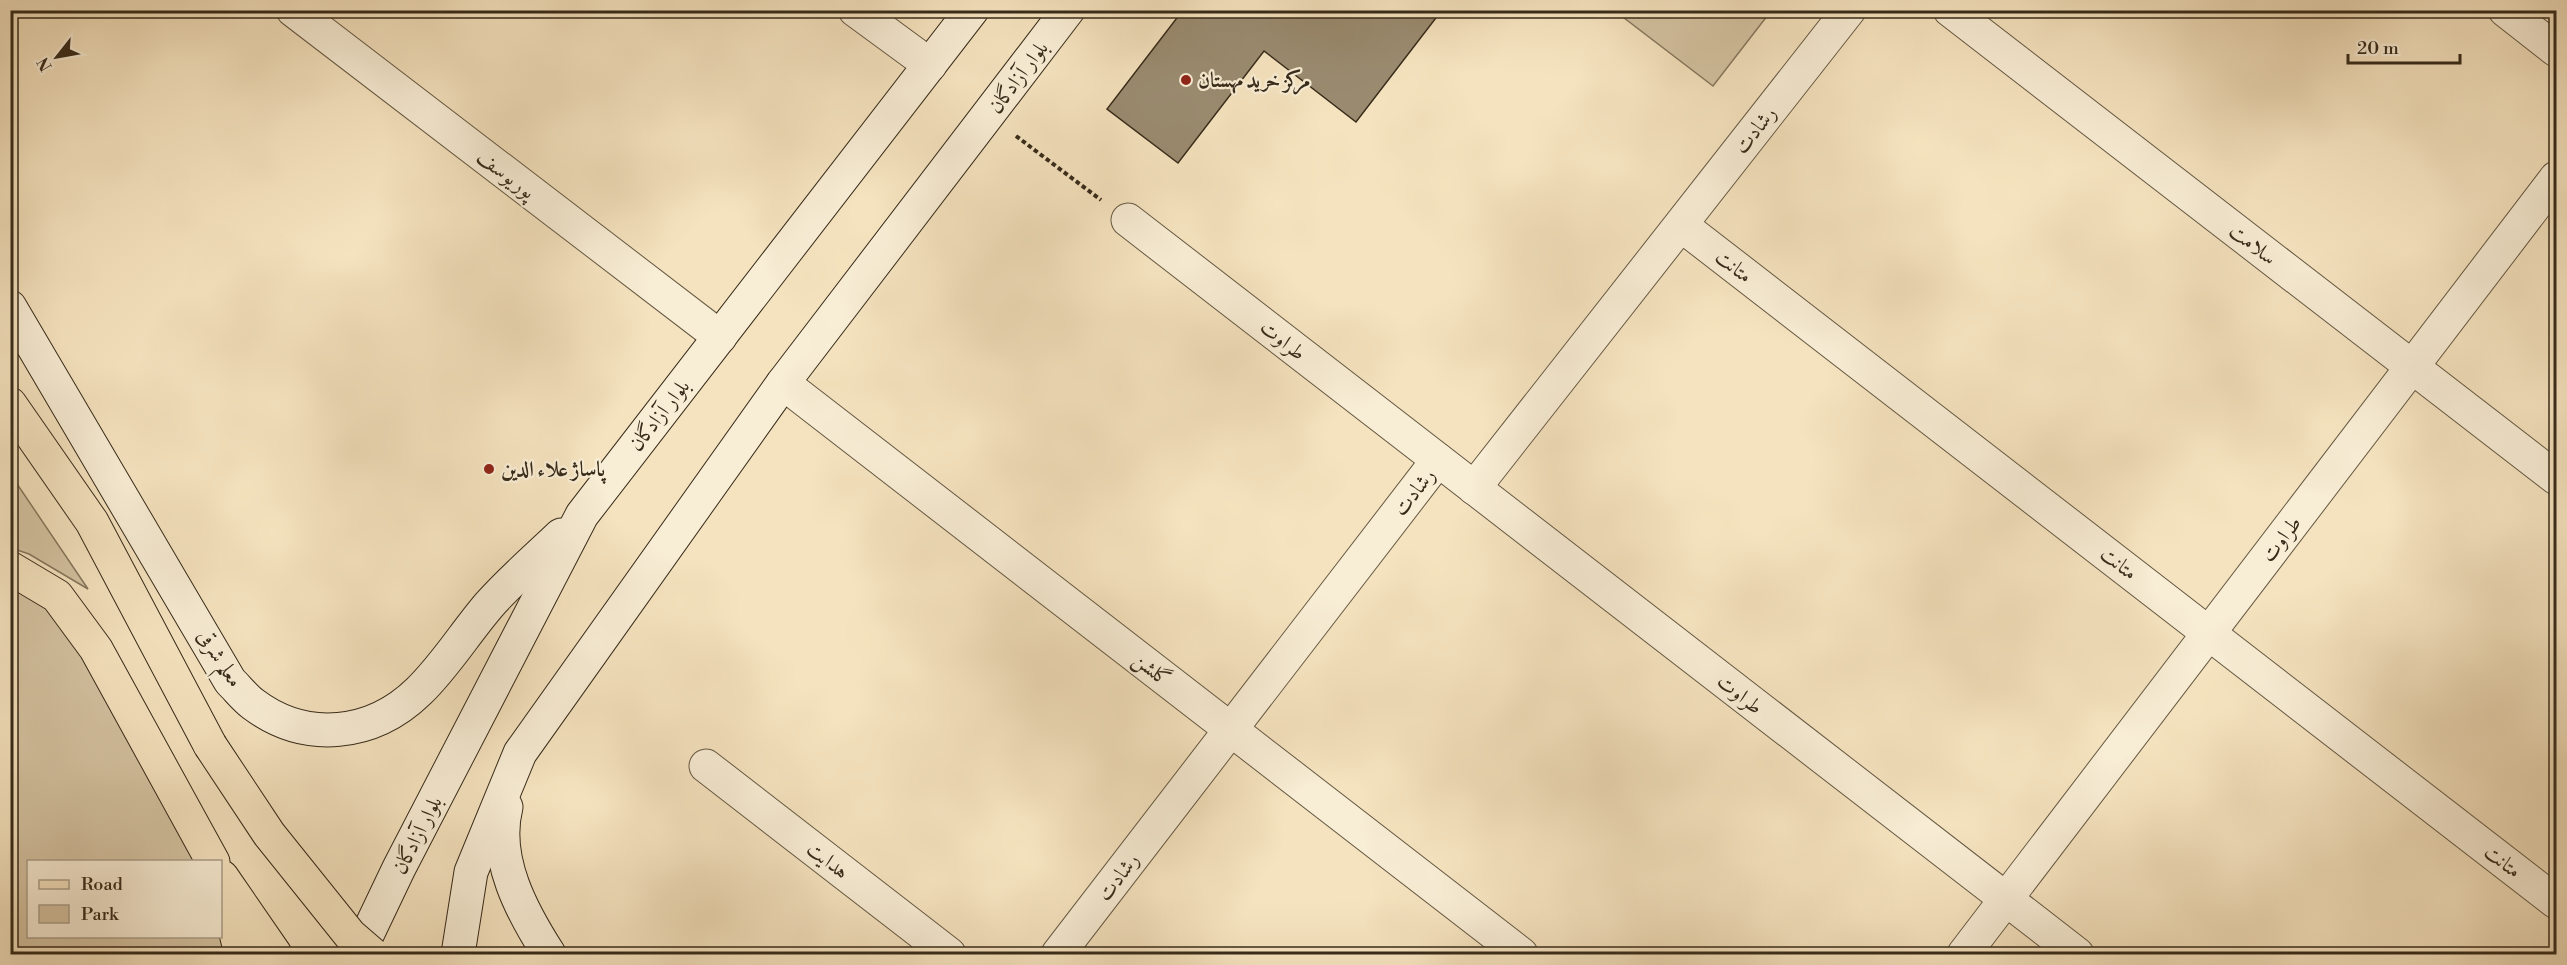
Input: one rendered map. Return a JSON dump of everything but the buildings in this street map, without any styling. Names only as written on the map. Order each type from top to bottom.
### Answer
[{"type":"main road","points":[[10,404],[92,522],[210,745],[269,834],[350,935],[372,954]]},
{"type":"main road","points":[[10,568],[57,597],[96,649],[213,860]]},
{"type":"main road","points":[[222,875],[275,954]]},
{"type":"main road","points":[[222,882],[240,950],[238,954]]},
{"type":"street","name":"پوریوسف","points":[[293,10],[720,337]]},
{"type":"street","points":[[855,10],[930,65]]},
{"type":"street","name":"بلوار آزادگان","points":[[358,954],[582,515],[972,10]]},
{"type":"street","name":"بلوار آزادگان","points":[[520,753],[783,383],[1068,10]]},
{"type":"street","name":"رشادت","points":[[1058,954],[1438,460],[1474,488],[1849,10]]},
{"type":"street","name":"سلامت","points":[[1950,10],[2556,478]]},
{"type":"street","points":[[2505,10],[2556,50]]},
{"type":"street","name":"طراوت","points":[[1964,954],[2556,178]]},
{"type":"street","name":"طراوت","points":[[1128,220],[1438,460]]},
{"type":"street","name":"متانت","points":[[1681,225],[2556,902]]},
{"type":"street","name":"معلم شرقی","points":[[10,307],[230,681],[252,704],[278,720],[308,730],[339,731],[369,724],[397,711],[421,690],[490,604],[582,515]]},
{"type":"street","name":"گلشن","points":[[783,383],[1521,954]]},
{"type":"street","name":"طراوت","points":[[1474,488],[2077,954]]},
{"type":"street","points":[[458,954],[471,872],[520,753]]},
{"type":"street","points":[[520,753],[504,815],[505,861],[525,917],[549,954]]},
{"type":"street","name":"هدایت","points":[[706,766],[949,954]]},
{"type":"path","points":[[988,115],[1128,220]]},
{"type":"green space","points":[[1615,11],[1771,11],[1713,86]]},
{"type":"green space","points":[[11,475],[88,589],[29,554],[11,548]]},
{"type":"green space","points":[[10,586],[45,606],[83,657],[205,860],[27,860],[27,938],[221,938],[231,954],[11,954]]},
{"type":"place","name":"مرکز خرید مهستان","points":[[1186,80]]},
{"type":"place","name":"پاساژ علاء الدین","points":[[489,469]]}]
